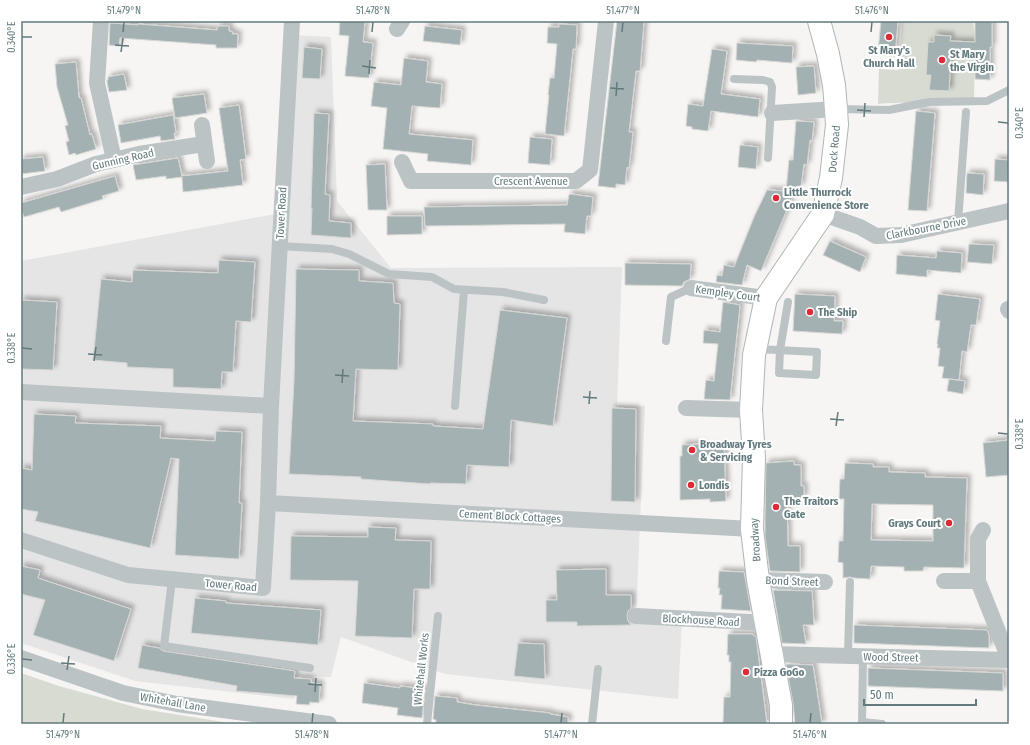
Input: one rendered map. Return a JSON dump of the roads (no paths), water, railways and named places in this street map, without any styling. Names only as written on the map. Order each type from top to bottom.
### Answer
[{"type":"main road","name":"Dock Road","points":[[755,352],[766,298],[823,214],[831,178],[837,125],[836,109],[834,84],[819,21]]},
{"type":"main road","name":"Broadway","points":[[755,352],[751,410],[754,458],[752,529],[758,580],[781,705],[781,724]]},
{"type":"street","points":[[101,21],[97,83],[114,160]]},
{"type":"street","name":"Tower Road","points":[[21,540],[128,575],[263,588],[279,246],[292,21]]},
{"type":"street","name":"Crescent Avenue","points":[[402,162],[411,181],[576,181],[590,170],[606,21]]},
{"type":"street","points":[[772,113],[836,109]]},
{"type":"street","points":[[202,125],[207,162]]},
{"type":"street","name":"Gunning Road","points":[[21,187],[57,179],[96,164],[139,154],[204,144]]},
{"type":"street","name":"Clarkbourne Drive","points":[[823,214],[860,227],[876,236],[901,235],[1009,210]]},
{"type":"street","name":"Kempley Court","points":[[690,288],[766,298]]},
{"type":"street","points":[[21,392],[271,406]]},
{"type":"street","points":[[686,408],[751,410]]},
{"type":"street","name":"Cement Block Cottages","points":[[268,503],[752,529]]},
{"type":"street","points":[[983,530],[978,538],[978,581],[1009,659]]},
{"type":"street","name":"Bond Street","points":[[758,580],[825,582]]},
{"type":"street","points":[[944,581],[978,581]]},
{"type":"street","name":"Blockhouse Road","points":[[636,616],[767,623]]},
{"type":"street","name":"Wood Street","points":[[772,654],[1009,659]]},
{"type":"street","name":"Whitehall Lane","points":[[21,658],[123,693],[177,704],[329,724]]},
{"type":"lane","points":[[734,79],[762,80],[770,82],[772,87],[772,113],[768,158]]},
{"type":"lane","points":[[836,109],[889,110],[929,102],[987,101],[1009,90]]},
{"type":"lane","points":[[958,222],[966,112]]},
{"type":"lane","points":[[279,246],[332,250],[348,254],[389,274],[432,277],[454,289],[503,292],[544,300]]},
{"type":"lane","points":[[666,341],[670,297],[690,288]]},
{"type":"lane","points":[[455,406],[464,290]]},
{"type":"lane","points":[[755,352],[780,350],[817,352],[816,375],[778,373],[780,350],[788,302]]},
{"type":"lane","points":[[172,580],[164,646],[310,668]]},
{"type":"lane","points":[[850,582],[862,723],[882,724]]},
{"type":"lane","name":"Whitehall Works","points":[[427,724],[438,616]]},
{"type":"lane","points":[[592,724],[598,669]]},
{"type":"place","name":"St Mary's Church Hall","points":[[889,37]]},
{"type":"place","name":"St Mary the Virgin","points":[[942,60]]},
{"type":"place","name":"Little Thurrock Convenience Store","points":[[776,198]]},
{"type":"place","name":"The Ship","points":[[810,312]]},
{"type":"place","name":"Broadway Tyres & Servicing","points":[[692,450]]},
{"type":"place","name":"Londis","points":[[691,485]]},
{"type":"place","name":"The Traitors Gate","points":[[776,507]]},
{"type":"place","name":"Grays Court","points":[[949,523]]},
{"type":"place","name":"Pizza GoGo","points":[[746,672]]}]
